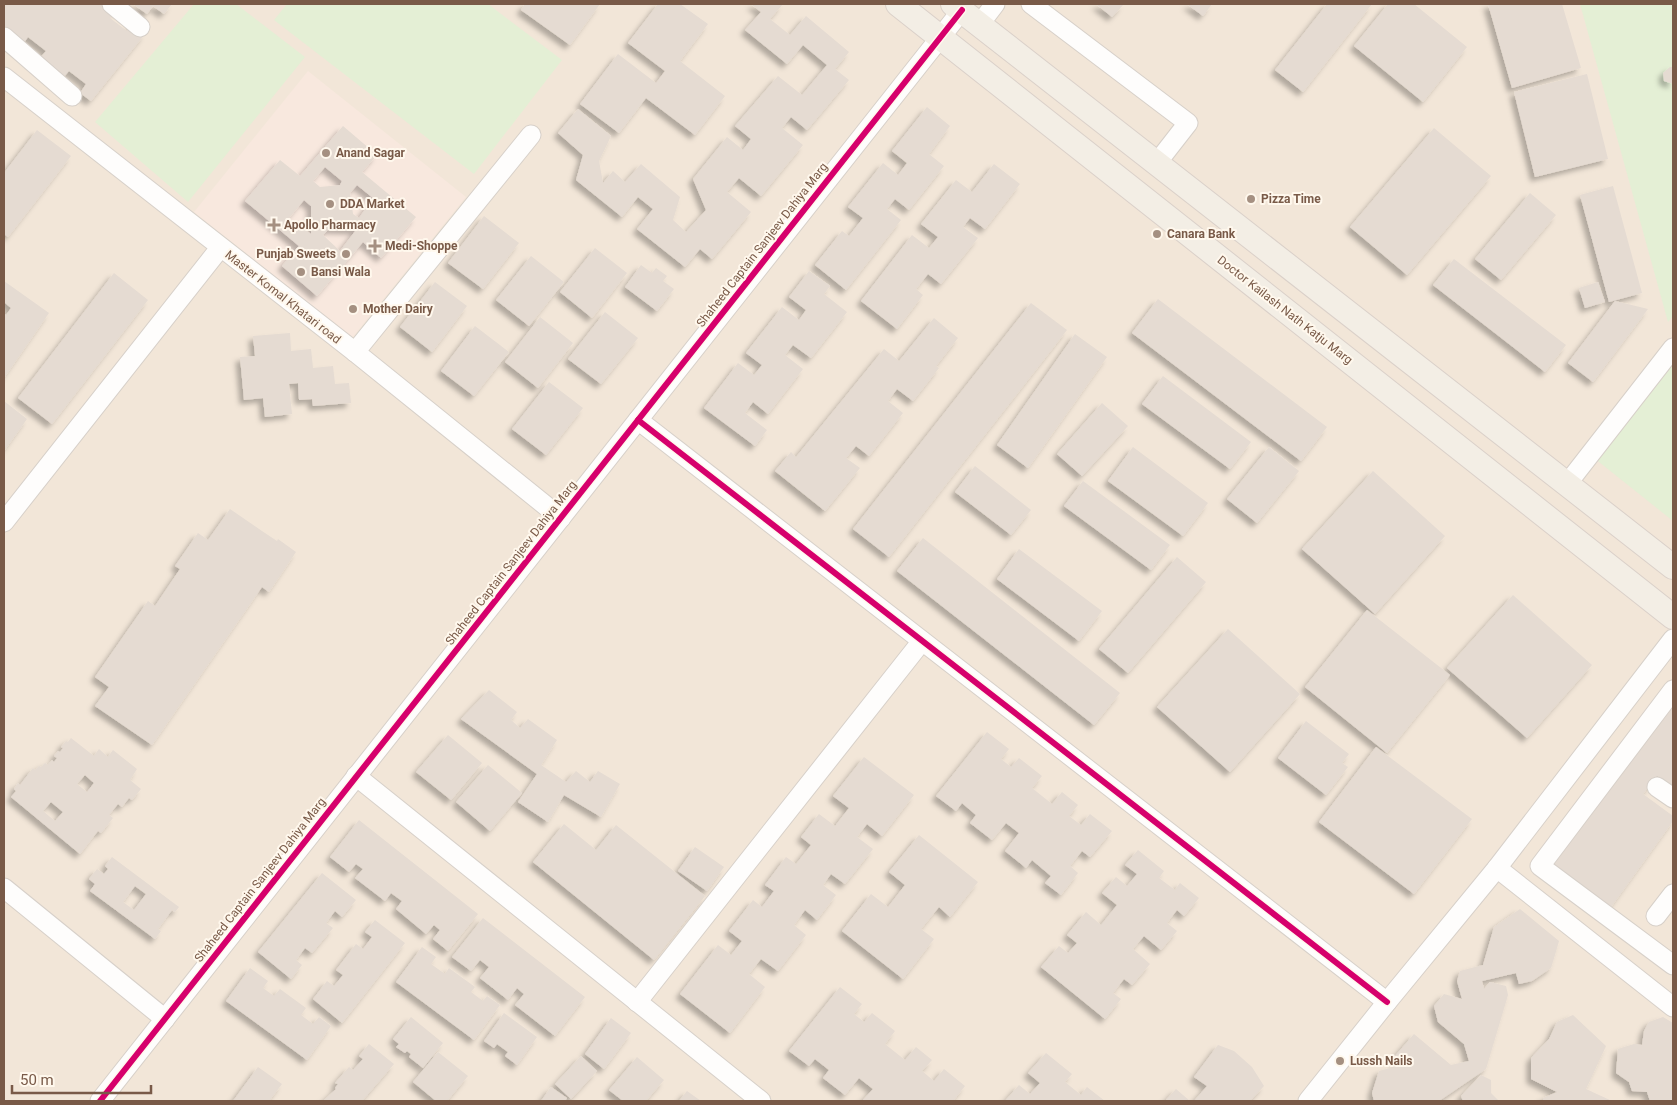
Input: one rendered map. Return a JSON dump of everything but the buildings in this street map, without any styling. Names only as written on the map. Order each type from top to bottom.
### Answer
[{"type":"main road","name":"Doctor Kailash Nath Katju Marg","points":[[898,4],[1673,617]]},
{"type":"main road","points":[[965,13],[1673,567]]},
{"type":"street","points":[[112,4],[140,27]]},
{"type":"street","name":"Shaheed Captain Sanjeev Dahiya Marg","points":[[100,1101],[940,38],[965,13],[995,4]]},
{"type":"street","points":[[1031,4],[1188,123],[1156,164]]},
{"type":"street","points":[[4,37],[72,96]]},
{"type":"street","name":"Master Komal Khatari road","points":[[4,77],[355,352],[561,518]]},
{"type":"street","points":[[355,352],[532,135]]},
{"type":"street","points":[[4,522],[220,248]]},
{"type":"street","points":[[1567,484],[1673,348]]},
{"type":"street","points":[[638,420],[1387,1002]]},
{"type":"street","points":[[1310,1101],[1387,1002],[1497,868],[1673,639]]},
{"type":"street","points":[[637,1002],[922,641]]},
{"type":"street","points":[[1673,690],[1540,866],[1673,965]]},
{"type":"street","points":[[356,776],[761,1101]]},
{"type":"street","points":[[1657,786],[1673,798]]},
{"type":"street","points":[[1497,868],[1673,1008]]},
{"type":"street","points":[[4,888],[165,1019]]},
{"type":"street","points":[[1656,916],[1673,894]]},
{"type":"shaded area","points":[[4,4],[1673,4],[1673,1101],[4,1101]]},
{"type":"shaded area","name":"DDA Market","points":[[308,71],[466,197],[352,338],[194,212]]},
{"type":"green space","points":[[194,4],[236,4],[305,57],[188,202],[95,122]]},
{"type":"green space","points":[[287,4],[488,4],[562,60],[474,174],[274,20]]},
{"type":"green space","points":[[1580,4],[1673,4],[1673,316],[1668,322]]},
{"type":"green space","points":[[1673,358],[1673,521],[1594,458]]},
{"type":"cycle path","points":[[100,1101],[962,10]]},
{"type":"cycle path","points":[[638,420],[1387,1002]]},
{"type":"place","name":"Anand Sagar","points":[[326,153]]},
{"type":"place","name":"Pizza Time","points":[[1251,199]]},
{"type":"place","name":"DDA Market","points":[[330,204]]},
{"type":"place","name":"Apollo Pharmacy","points":[[274,225]]},
{"type":"place","name":"Canara Bank","points":[[1157,234]]},
{"type":"place","name":"Medi-Shoppe","points":[[375,246]]},
{"type":"place","name":"Punjab Sweets","points":[[346,254]]},
{"type":"place","name":"Bansi Wala","points":[[301,272]]},
{"type":"place","name":"Mother Dairy","points":[[353,309]]},
{"type":"place","name":"Lussh Nails","points":[[1340,1061]]}]
